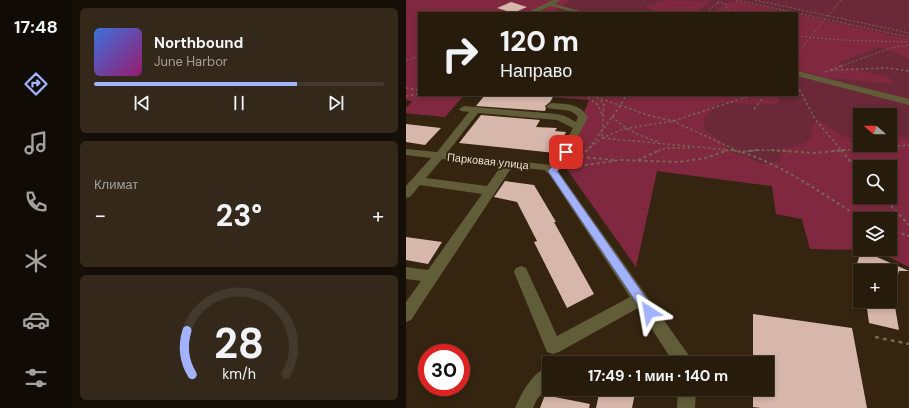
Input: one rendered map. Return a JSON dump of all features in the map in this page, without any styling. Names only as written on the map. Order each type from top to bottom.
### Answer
[{"type":"street","points":[[531,12],[557,0]]},
{"type":"street","points":[[550,4],[580,12]]},
{"type":"street","points":[[798,73],[909,102]]},
{"type":"street","points":[[551,106],[574,108],[581,112],[582,117],[578,127],[556,167],[640,299],[679,356]]},
{"type":"street","points":[[464,109],[557,117],[562,118],[578,127]]},
{"type":"street","points":[[406,194],[476,110]]},
{"type":"street","name":"Парковая улица","points":[[406,152],[556,167]]},
{"type":"street","points":[[406,315],[509,163]]},
{"type":"street","points":[[418,181],[490,191]]},
{"type":"street","points":[[521,272],[553,346],[640,299]]},
{"type":"street","points":[[406,273],[432,277]]},
{"type":"street","points":[[524,408],[531,393],[542,381]]},
{"type":"street","points":[[686,408],[687,396]]},
{"type":"path","points":[[707,12],[720,0]]},
{"type":"path","points":[[738,0],[792,12]]},
{"type":"path","points":[[756,0],[909,34]]},
{"type":"path","points":[[798,53],[809,37],[841,0]]},
{"type":"path","points":[[717,3],[725,3],[730,12]]},
{"type":"path","points":[[798,13],[903,36],[909,34]]},
{"type":"path","points":[[798,36],[909,42]]},
{"type":"path","points":[[813,77],[891,48],[909,45]]},
{"type":"path","points":[[406,60],[418,56]]},
{"type":"path","points":[[830,70],[887,68],[909,70]]},
{"type":"path","points":[[798,87],[815,120],[853,165]]},
{"type":"path","points":[[406,88],[418,90]]},
{"type":"path","points":[[406,96],[418,94]]},
{"type":"path","points":[[587,96],[596,97],[650,116],[673,121],[741,152],[763,150],[816,153],[841,152],[909,145]]},
{"type":"path","points":[[587,96],[598,105],[603,118]]},
{"type":"path","points":[[596,97],[602,96]]},
{"type":"path","points":[[573,167],[621,105],[626,96]]},
{"type":"path","points":[[585,152],[602,138],[612,133],[628,128],[673,121],[750,96]]},
{"type":"path","points":[[754,109],[765,96]]},
{"type":"path","points":[[596,97],[604,103],[602,138]]},
{"type":"path","points":[[612,116],[615,121],[641,137],[664,144]]},
{"type":"path","points":[[602,138],[729,150],[753,155],[777,165],[853,213]]},
{"type":"path","points":[[638,160],[666,148],[698,147]]},
{"type":"path","points":[[581,157],[678,162],[706,158],[729,150]]},
{"type":"path","points":[[556,167],[573,167],[620,160]]},
{"type":"path","points":[[890,204],[909,224]]},
{"type":"path","points":[[897,232],[909,236]]},
{"type":"path","points":[[875,337],[909,344]]},
{"type":"shaded area","points":[[406,0],[909,0],[909,267],[887,256],[897,256],[897,212],[853,212],[853,250],[810,249],[802,219],[776,214],[772,186],[657,171],[636,267],[564,165],[589,100],[541,96],[798,96],[798,12],[418,12],[418,96],[463,96],[445,117],[406,113],[406,108],[413,101],[406,100]]},
{"type":"shaded area","points":[[406,0],[569,0],[554,12],[418,12],[418,96],[463,96],[445,117],[406,113],[406,108],[413,101],[406,100]]},
{"type":"shaded area","points":[[666,0],[710,1],[697,12],[658,12],[645,7]]},
{"type":"shaded area","points":[[738,1],[787,12],[714,12],[726,3]]},
{"type":"shaded area","points":[[798,14],[909,39],[909,59],[900,54],[879,47],[839,62],[845,67],[889,77],[893,84],[825,77],[798,70]]},
{"type":"shaded area","points":[[541,96],[777,96],[780,98],[778,103],[774,104],[720,103],[716,105],[704,120],[705,130],[720,140],[733,153],[745,156],[761,164],[779,162],[782,148],[794,147],[811,140],[812,130],[816,121],[824,123],[839,134],[853,138],[853,152],[897,152],[897,136],[909,140],[909,267],[887,256],[897,256],[897,212],[853,212],[853,250],[810,249],[802,219],[776,214],[772,186],[657,171],[636,267],[564,165],[589,100]]},
{"type":"building","points":[[511,2],[527,7],[515,12],[497,8]]},
{"type":"building","points":[[484,96],[553,97],[545,106],[545,111],[476,106]]},
{"type":"building","points":[[481,115],[540,120],[536,127],[557,128],[555,131],[566,132],[555,153],[459,143]]},
{"type":"building","points":[[406,124],[441,128],[425,145],[406,142]]},
{"type":"building","points":[[505,181],[534,185],[556,222],[554,222],[594,294],[567,308],[534,242],[537,241],[517,202],[494,197]]},
{"type":"building","points":[[406,237],[442,242],[428,264],[406,260]]},
{"type":"building","points":[[859,256],[875,256],[893,264],[857,264]]},
{"type":"building","points":[[897,266],[909,271],[899,271],[897,278]]},
{"type":"building","points":[[867,308],[895,308],[899,330],[869,323]]},
{"type":"building","points":[[753,314],[852,328],[867,408],[753,407],[753,396],[774,396],[774,356],[753,356]]},
{"type":"building","points":[[545,396],[590,404],[589,408],[540,408]]},
{"type":"building","points":[[599,396],[635,396],[632,408],[596,408]]},
{"type":"route","points":[[566,152],[559,164],[552,171],[649,312]]}]
